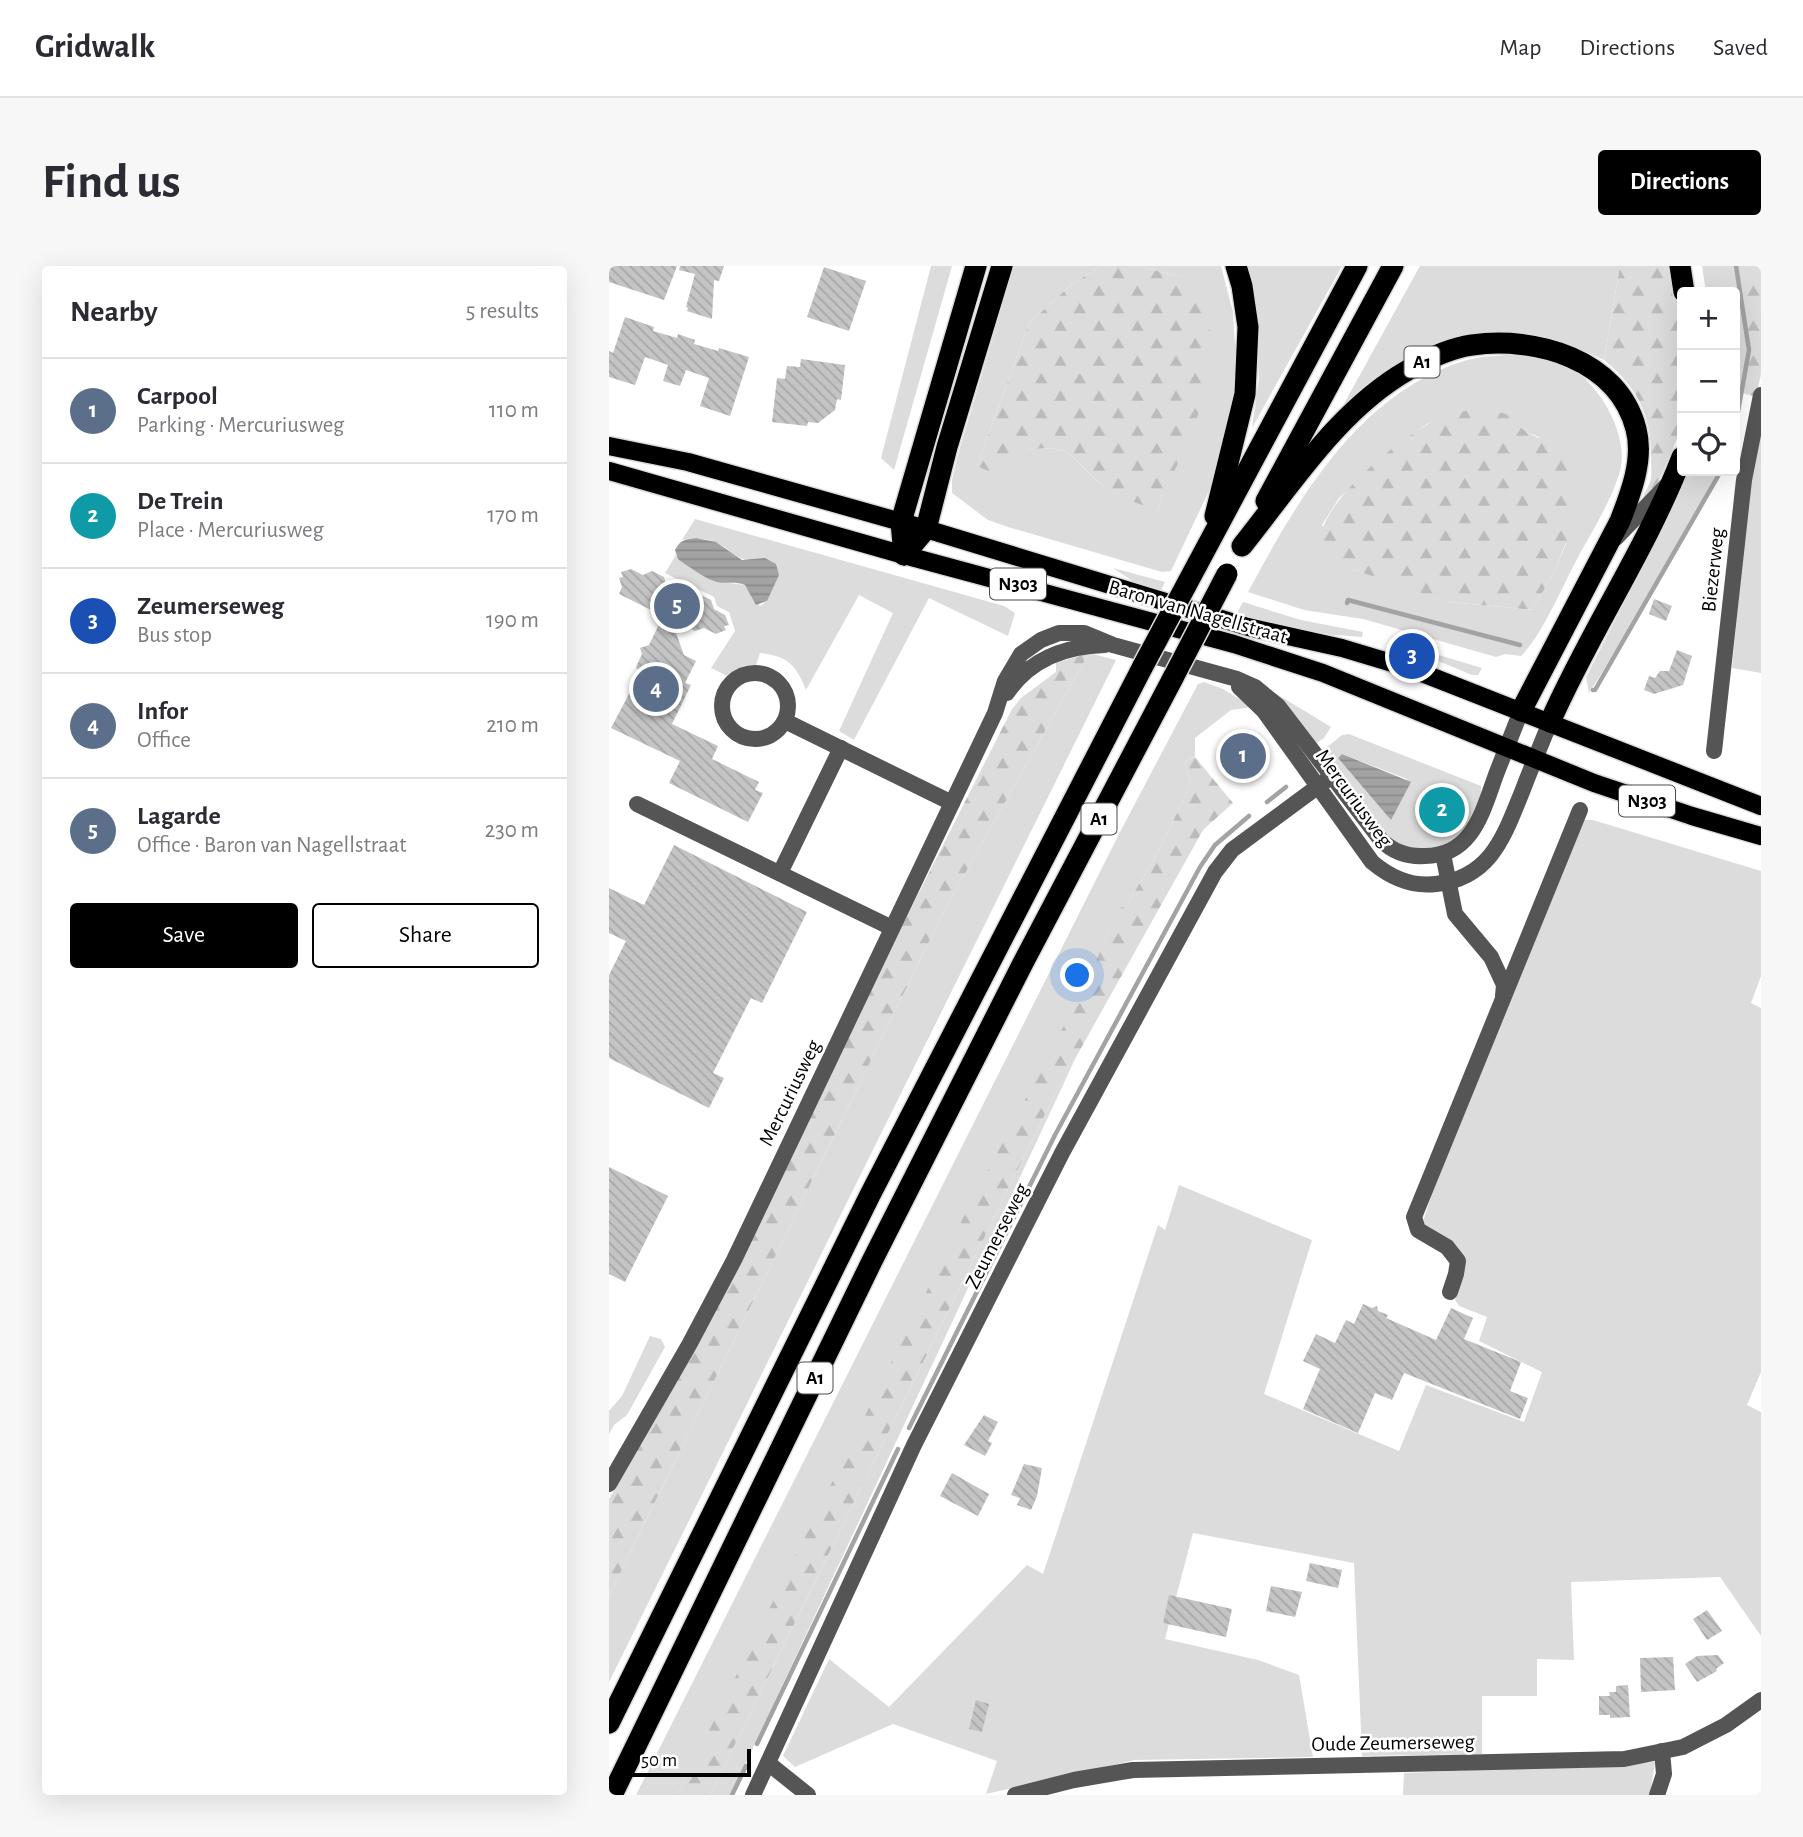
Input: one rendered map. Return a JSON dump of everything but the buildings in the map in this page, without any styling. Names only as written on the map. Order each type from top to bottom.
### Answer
[{"type":"highway","points":[[904,555],[901,522],[976,266]]},
{"type":"highway","points":[[904,555],[926,530],[947,447],[1002,266]]},
{"type":"highway","name":"A1","points":[[1209,542],[1245,394],[1248,327],[1236,266]]},
{"type":"highway","name":"A1","points":[[609,1723],[876,1183],[1143,666],[1357,266]]},
{"type":"highway","name":"A1","points":[[612,1795],[872,1261],[1023,963],[1227,574],[1393,266]]},
{"type":"highway","points":[[1680,266],[1683,287]]},
{"type":"highway","name":"A1","points":[[1242,546],[1342,424],[1386,384],[1425,361],[1472,345],[1514,343],[1558,351],[1581,361],[1602,376],[1631,412],[1637,430],[1639,459],[1629,498],[1607,547],[1521,711]]},
{"type":"highway","name":"A1","points":[[1551,722],[1581,655],[1677,470]]},
{"type":"main road","name":"Baron van Nagellstraat","points":[[609,446],[688,462],[901,522],[1248,627],[1342,648],[1412,668],[1761,806]]},
{"type":"main road","name":"Baron van Nagellstraat","points":[[609,471],[904,555],[1234,644],[1323,673],[1594,783],[1761,836]]},
{"type":"street","name":"Biezerweg","points":[[1714,751],[1744,480],[1759,417],[1761,395]]},
{"type":"street","name":"A1","points":[[1607,547],[1677,468]]},
{"type":"street","name":"Mercuriusweg","points":[[609,1484],[728,1271],[995,713],[1013,685],[1031,666],[1048,656],[1084,646],[1113,645],[1248,683],[1278,706],[1390,847],[1417,856],[1443,854]]},
{"type":"street","points":[[758,673],[768,676],[778,681],[788,700],[785,721],[779,730],[770,736],[748,739],[729,727],[722,706],[724,695],[737,678],[758,673]]},
{"type":"street","name":"Mercuriusweg","points":[[1226,678],[1244,690],[1264,711],[1373,862],[1383,871],[1410,883],[1448,883],[1463,878],[1490,858],[1500,843],[1551,722]]},
{"type":"street","points":[[1503,998],[1504,985],[1491,957],[1455,914],[1443,854],[1463,843],[1478,825],[1521,711]]},
{"type":"street","points":[[785,721],[952,803]]},
{"type":"street","points":[[780,873],[841,748]]},
{"type":"street","name":"Zeumerseweg","points":[[753,1795],[914,1445],[1062,1153],[1215,872],[1232,850],[1332,776]]},
{"type":"street","points":[[637,804],[892,928]]},
{"type":"street","points":[[1450,1292],[1458,1261],[1447,1247],[1418,1230],[1414,1217],[1580,810]]},
{"type":"street","name":"Oude Zeumerseweg","points":[[1014,1795],[1074,1780],[1133,1770],[1625,1759],[1683,1747],[1726,1725],[1761,1700]]},
{"type":"street","points":[[1657,1795],[1664,1774],[1662,1751]]},
{"type":"street","points":[[768,1763],[808,1795]]},
{"type":"green space","points":[[931,266],[952,266],[894,470],[881,458]]},
{"type":"green space","points":[[1014,266],[1101,266],[1072,284],[1029,323],[977,466],[1012,470],[1027,450],[1043,448],[1064,451],[1108,489],[1158,510],[1162,495],[1180,277],[1139,266],[1221,266],[1233,312],[1237,379],[1230,429],[1218,472],[1171,571],[1162,572],[988,520],[952,493],[957,458]]},
{"type":"green space","points":[[1101,266],[1139,266],[1180,277],[1202,302],[1210,332],[1206,391],[1188,444],[1162,495],[1158,510],[1108,490],[1064,451],[1044,448],[1028,450],[1012,470],[997,475],[977,466],[1029,323],[1072,284]]},
{"type":"green space","points":[[1245,266],[1342,266],[1252,428],[1259,379],[1254,300]]},
{"type":"green space","points":[[1420,266],[1620,266],[1604,360],[1570,344],[1524,333],[1481,335],[1335,420]]},
{"type":"green space","points":[[1620,266],[1674,266],[1677,290],[1677,439],[1656,487],[1639,508],[1651,477],[1651,444],[1646,416],[1626,381],[1604,360]]},
{"type":"green space","points":[[1702,266],[1737,266],[1740,287],[1705,287]]},
{"type":"green space","points":[[1737,266],[1761,266],[1761,374],[1756,397],[1743,393],[1748,343]]},
{"type":"green space","points":[[1740,287],[1748,343],[1740,411]]},
{"type":"green space","points":[[1521,354],[1563,364],[1588,381],[1608,409],[1620,441],[1622,456],[1620,471],[1606,507],[1543,625],[1521,656],[1505,654],[1496,657],[1363,619],[1304,610],[1248,592],[1311,486],[1363,423],[1394,397],[1429,375],[1474,358]],"holes":[[[1471,409],[1521,427],[1539,437],[1566,544],[1534,610],[1450,602],[1352,569],[1322,525],[1339,498],[1401,443],[1427,424]]]},
{"type":"green space","points":[[1471,409],[1491,409],[1508,415],[1526,432],[1556,446],[1569,464],[1576,496],[1574,522],[1555,571],[1533,608],[1535,610],[1450,602],[1402,587],[1352,569],[1320,538],[1325,523],[1347,490],[1395,446],[1430,423]]},
{"type":"green space","points":[[1761,435],[1761,673],[1732,668],[1749,491]]},
{"type":"green space","points":[[1685,476],[1717,476],[1656,587],[1589,693],[1586,677],[1650,552]]},
{"type":"green space","points":[[695,519],[1004,606],[1015,613],[1008,636],[929,598],[854,740],[839,731],[893,613],[859,595],[806,690],[799,674],[790,663],[770,654],[760,653],[756,665],[746,665],[727,676],[711,668],[735,631],[729,612],[717,606],[714,597],[665,573],[676,555],[713,581],[745,585],[760,606],[767,601],[750,560],[738,557],[712,541],[697,538],[682,540]]},
{"type":"green space","points":[[1113,568],[1165,582],[1159,594],[1140,586]]},
{"type":"green space","points":[[1243,602],[1301,620],[1363,632],[1362,637],[1293,632],[1236,615]]},
{"type":"green space","points":[[1412,647],[1482,668],[1478,675],[1472,675],[1412,650]]},
{"type":"green space","points":[[1089,653],[1116,660],[609,1682],[609,1596],[945,909]]},
{"type":"green space","points":[[1089,653],[945,909],[609,1596],[609,1499],[695,1347],[1012,709],[1021,698],[1056,672],[1056,663]]},
{"type":"green space","points":[[1204,682],[1223,689],[1252,707],[1231,710],[1195,738],[1195,757],[1185,761],[1190,782],[1187,793],[1154,859],[1126,906],[1117,910],[1091,974],[677,1795],[636,1795],[1120,832],[1198,684]]},
{"type":"green space","points":[[1275,693],[1331,727],[1324,738],[1313,745]]},
{"type":"green space","points":[[1349,734],[1481,786],[1480,808],[1458,840],[1439,850],[1417,851],[1388,839],[1321,752],[1342,735]],"holes":[[[1342,754],[1407,779],[1391,819],[1338,758]]]},
{"type":"green space","points":[[1195,757],[1233,803],[1203,830],[1052,1100],[710,1795],[677,1795],[963,1218],[1091,974],[1117,909],[1126,906],[1154,859],[1187,793],[1190,782],[1185,761]]},
{"type":"green space","points":[[1584,820],[1593,820],[1761,871],[1761,976],[1751,1003],[1761,1008],[1761,1372],[1747,1405],[1761,1412],[1761,1636],[1720,1577],[1571,1582],[1574,1660],[1537,1659],[1537,1696],[1482,1696],[1482,1754],[1362,1756],[1354,1563],[1193,1533],[1165,1639],[1258,1660],[1299,1675],[1313,1757],[1135,1760],[986,1794],[997,1761],[893,1724],[795,1767],[783,1756],[829,1659],[889,1707],[1027,1565],[1043,1574],[1158,1225],[1165,1230],[1179,1185],[1312,1240],[1264,1394],[1399,1451],[1426,1385],[1524,1422],[1542,1372],[1479,1341],[1487,1317],[1459,1306],[1455,1300],[1463,1271],[1460,1253],[1455,1246],[1422,1225],[1433,1190]]},
{"type":"green space","points":[[1077,1055],[731,1795],[710,1795],[1052,1100]]},
{"type":"green space","points":[[650,1336],[661,1339],[665,1347],[627,1415],[614,1425],[609,1434],[609,1411],[622,1396]]},
{"type":"green space","points":[[1655,1762],[1650,1795],[1403,1795],[1404,1773]]},
{"type":"shaded area","points":[[696,538],[716,542],[742,560],[765,558],[776,564],[779,575],[767,601],[756,605],[745,585],[712,580],[678,559],[675,550],[679,544]]},
{"type":"shaded area","points":[[1342,754],[1411,782],[1391,820],[1338,758]]},
{"type":"waterway","points":[[1736,266],[1749,350],[1738,413]]},
{"type":"waterway","points":[[1593,690],[1718,476]]},
{"type":"waterway","points":[[1347,603],[1348,600],[1520,645]]},
{"type":"waterway","points":[[1267,802],[1286,787]]},
{"type":"waterway","points":[[909,1428],[1055,1135],[1200,867],[1215,845],[1249,816]]},
{"type":"waterway","points":[[757,1744],[898,1449]]},
{"type":"waterway","points":[[732,1795],[746,1766]]},
{"type":"place","name":"Lagarde","points":[[677,606]]},
{"type":"place","name":"Zeumerseweg","points":[[1412,656]]},
{"type":"place","name":"Infor","points":[[656,689]]},
{"type":"place","name":"Carpool","points":[[1243,756]]},
{"type":"place","name":"De Trein","points":[[1442,810]]}]
